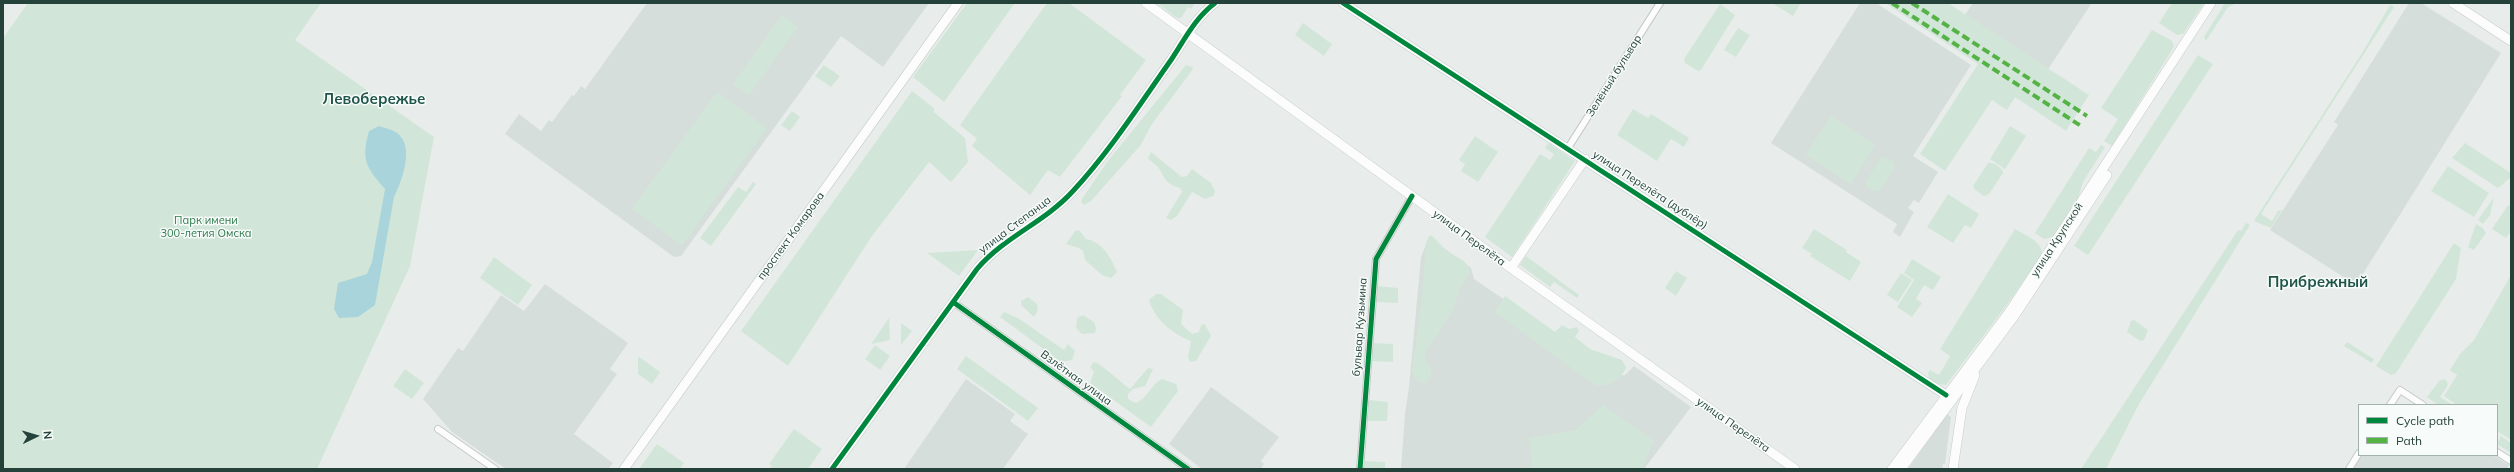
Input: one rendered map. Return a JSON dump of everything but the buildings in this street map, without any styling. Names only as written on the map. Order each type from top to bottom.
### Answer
[{"type":"main road","name":"проспект Комарова","points":[[624,469],[958,3]]},
{"type":"main road","name":"улица Перелёта","points":[[1146,3],[1512,268],[1795,469]]},
{"type":"main road","name":"улица Степанца","points":[[832,469],[952,302],[988,256],[1059,204],[1074,190],[1144,97],[1188,34],[1198,17],[1216,3]]},
{"type":"main road","name":"улица Перелёта (дублёр)","points":[[1343,3],[1946,395]]},
{"type":"main road","name":"улица Крупской","points":[[1892,469],[2010,311],[2211,3]]},
{"type":"main road","name":"улица Крупской","points":[[1901,469],[1924,435],[1988,353],[2028,297],[2218,3]]},
{"type":"main road","points":[[2453,3],[2511,40]]},
{"type":"main road","points":[[1512,268],[1585,159]]},
{"type":"main road","points":[[1953,469],[1962,408],[1973,377],[1988,353]]},
{"type":"street","name":"Зелёный бульвар","points":[[1568,148],[1660,3]]},
{"type":"street","name":"бульвар Кузьмина","points":[[1360,469],[1376,259],[1412,196]]},
{"type":"street","name":"Взлётная улица","points":[[952,302],[1188,469]]},
{"type":"street","points":[[2391,404],[2400,390],[2421,404]]},
{"type":"street","points":[[438,429],[495,469]]},
{"type":"street","points":[[2498,453],[2511,461]]},
{"type":"street","points":[[2348,469],[2358,454]]},
{"type":"shaded area","points":[[647,3],[929,3],[883,67],[841,36],[681,256],[674,257],[505,134],[519,114],[541,131],[549,120],[552,122],[572,95],[574,96],[581,86],[585,89]]},
{"type":"shaded area","points":[[1860,3],[1876,3],[1971,65],[1913,156],[1938,172],[1919,203],[1914,200],[1908,208],[1914,212],[1900,237],[1893,232],[1897,224],[1771,143]]},
{"type":"shaded area","points":[[1973,3],[2091,4],[2041,80],[1958,25]]},
{"type":"shaded area","points":[[2409,3],[2421,3],[2501,53],[2356,285],[2270,230],[2338,125],[2334,122]]},
{"type":"shaded area","points":[[1429,237],[1471,268],[1474,279],[1617,376],[1625,375],[1634,366],[1691,407],[1644,469],[1401,469],[1405,413],[1409,387],[1421,257]]},
{"type":"shaded area","points":[[545,284],[628,343],[610,369],[617,374],[574,434],[613,463],[608,469],[506,469],[452,432],[423,399],[458,348],[463,351],[501,295],[524,311]]},
{"type":"shaded area","points":[[966,379],[1015,414],[1010,421],[1028,434],[1003,469],[904,469]]},
{"type":"shaded area","points":[[1211,387],[1279,437],[1261,461],[1264,464],[1261,469],[1202,469],[1169,444]]},
{"type":"shaded area","points":[[1947,414],[1951,417],[1945,464],[1943,464],[1942,469],[1908,469]]},
{"type":"shaded area","points":[[2360,456],[2495,456],[2509,465],[2507,469],[2352,469]]},
{"type":"green space","name":"Парк имени 300-летия Омска","points":[[28,3],[321,3],[295,40],[434,137],[410,266],[317,469],[3,469],[3,38]]},
{"type":"green space","points":[[967,3],[1015,3],[944,102],[913,77]]},
{"type":"green space","points":[[1047,3],[1069,3],[1146,60],[1120,95],[1122,96],[1060,177],[1048,170],[1030,195],[972,146],[977,139],[960,125]]},
{"type":"green space","points":[[1157,3],[1195,3],[1191,9],[1188,7],[1181,18],[1177,18]]},
{"type":"green space","points":[[1772,3],[1801,3],[1793,16]]},
{"type":"green space","points":[[1885,3],[1948,3],[2089,95],[2066,131],[2015,97],[2007,110],[1992,100],[1945,171],[1920,154],[1978,64]]},
{"type":"green space","points":[[2172,3],[2204,3],[2183,34],[2177,35],[2159,23]]},
{"type":"green space","points":[[2225,3],[2237,3],[2228,7],[2206,41],[2204,37]]},
{"type":"green space","points":[[2387,3],[2394,7],[2261,214],[2272,221],[2278,211],[2282,210],[2271,228],[2254,221],[2362,53],[2390,5]]},
{"type":"green space","points":[[1720,4],[1735,15],[1701,70],[1698,71],[1685,63],[1684,59]]},
{"type":"green space","points":[[782,15],[798,27],[749,95],[733,84]]},
{"type":"green space","points":[[1303,23],[1332,44],[1324,56],[1295,35]]},
{"type":"green space","points":[[1738,28],[1750,35],[1736,57],[1724,50]]},
{"type":"green space","points":[[2152,30],[2171,40],[2174,45],[2112,146],[2104,141],[2118,119],[2101,108]]},
{"type":"green space","points":[[2198,55],[2213,64],[2088,255],[2074,246]]},
{"type":"green space","points":[[824,65],[840,76],[831,87],[815,76]]},
{"type":"green space","points":[[1186,65],[1192,67],[1193,69],[1152,124],[1140,146],[1091,201],[1084,205],[1081,202],[1082,199],[1107,162]]},
{"type":"green space","points":[[912,91],[934,108],[934,112],[965,138],[968,162],[951,182],[929,162],[872,236],[788,366],[741,331]]},
{"type":"green space","points":[[717,92],[767,128],[682,245],[632,209]]},
{"type":"green space","points":[[1633,109],[1648,118],[1651,114],[1689,138],[1684,147],[1671,139],[1657,161],[1617,135]]},
{"type":"green space","points":[[792,111],[800,117],[790,131],[781,125]]},
{"type":"green space","points":[[1831,116],[1875,145],[1851,184],[1806,155]]},
{"type":"green space","points":[[2010,126],[2026,136],[2005,169],[1990,159]]},
{"type":"green space","points":[[1475,136],[1498,152],[1478,182],[1461,171],[1465,164],[1459,160]]},
{"type":"green space","points":[[1548,143],[1575,161],[1512,257],[1485,237],[1540,154],[1550,160],[1554,154],[1545,148]]},
{"type":"green space","points":[[2465,143],[2511,173],[2511,177],[2498,188],[2452,158]]},
{"type":"green space","points":[[2101,145],[2105,147],[2083,182],[2078,199],[2053,237],[2044,239],[2035,233],[2089,148],[2096,152]]},
{"type":"green space","points":[[1151,152],[1182,177],[1187,176],[1192,169],[1211,183],[1215,191],[1213,196],[1205,199],[1192,192],[1177,216],[1171,220],[1166,218],[1182,192],[1180,188],[1168,182],[1158,167],[1150,161],[1148,158]]},
{"type":"green space","points":[[1885,157],[1893,162],[1895,167],[1880,190],[1876,192],[1867,187],[1865,183],[1881,158]]},
{"type":"green space","points":[[1988,163],[1997,165],[2003,173],[1989,194],[1984,196],[1975,190],[1973,186]]},
{"type":"green space","points":[[2448,166],[2489,193],[2474,217],[2431,191]]},
{"type":"green space","points":[[753,182],[756,184],[711,246],[700,238],[738,187],[746,192]]},
{"type":"green space","points":[[1948,194],[1979,214],[1971,228],[1965,225],[1953,243],[1927,227]]},
{"type":"green space","points":[[2494,197],[2490,215],[2483,224],[2478,220]]},
{"type":"green space","points":[[2508,205],[2511,207],[2511,231],[2506,238],[2492,229]]},
{"type":"green space","points":[[2246,223],[2250,225],[2139,404],[2106,469],[2081,469],[2238,230],[2241,231]]},
{"type":"green space","points":[[2476,224],[2483,228],[2486,233],[2474,250],[2468,247]]},
{"type":"green space","points":[[1814,229],[1847,250],[1846,252],[1861,262],[1850,281],[1810,256],[1812,254],[1802,248]]},
{"type":"green space","points":[[2015,229],[2037,242],[2042,250],[2042,255],[2006,306],[1946,385],[1938,384],[1929,378],[1928,373],[1930,370],[1939,375],[1950,356],[1940,349]]},
{"type":"green space","points":[[1079,230],[1086,239],[1097,243],[1106,251],[1117,272],[1111,278],[1102,275],[1085,260],[1083,251],[1079,248],[1066,244],[1075,231]]},
{"type":"green space","points":[[1430,235],[1435,238],[1449,253],[1463,261],[1470,272],[1459,290],[1454,308],[1425,353],[1426,360],[1431,371],[1427,383],[1417,380],[1412,372],[1422,299],[1426,242]]},
{"type":"green space","points":[[2454,243],[2461,248],[2456,279],[2396,373],[2391,375],[2376,366]]},
{"type":"green space","points":[[978,250],[959,276],[927,253]]},
{"type":"green space","points":[[1526,256],[1579,295],[1577,298],[1554,282],[1550,287],[1520,265]]},
{"type":"green space","points":[[494,257],[532,285],[518,305],[480,278]]},
{"type":"green space","points":[[1912,259],[1941,277],[1933,290],[1924,285],[1916,299],[1922,303],[1912,317],[1897,307],[1914,280],[1904,273]]},
{"type":"green space","points":[[1676,271],[1687,278],[1676,296],[1665,288]]},
{"type":"green space","points":[[1901,273],[1912,280],[1898,302],[1887,295]]},
{"type":"green space","points":[[2511,275],[2511,440],[2498,432],[2498,404],[2456,404],[2444,396],[2457,375],[2450,370],[2460,354],[2474,340]]},
{"type":"green space","points":[[1377,286],[1398,288],[1398,303],[1376,302]]},
{"type":"green space","points":[[1156,294],[1161,294],[1183,310],[1181,324],[1192,334],[1199,332],[1201,325],[1205,324],[1211,336],[1196,361],[1190,362],[1188,357],[1191,341],[1178,335],[1155,314],[1149,300]]},
{"type":"green space","points":[[1505,296],[1555,332],[1562,325],[1569,329],[1577,327],[1579,331],[1575,337],[1590,349],[1622,360],[1626,367],[1622,375],[1614,382],[1609,384],[1600,386],[1595,385],[1495,312]]},
{"type":"green space","points":[[1028,297],[1037,304],[1038,310],[1034,317],[1021,305],[1021,301]]},
{"type":"green space","points":[[1004,312],[1018,318],[1064,350],[1068,344],[1075,351],[1072,360],[1061,362],[1000,317]]},
{"type":"green space","points":[[1083,315],[1094,322],[1096,328],[1095,333],[1082,334],[1076,328],[1077,318]]},
{"type":"green space","points":[[889,318],[890,340],[871,344]]},
{"type":"green space","points":[[2134,320],[2148,330],[2144,340],[2140,341],[2127,332],[2131,321]]},
{"type":"green space","points":[[901,323],[912,331],[901,345]]},
{"type":"green space","points":[[2347,342],[2374,359],[2372,363],[2344,346]]},
{"type":"green space","points":[[1373,343],[1393,344],[1393,362],[1371,361]]},
{"type":"green space","points":[[875,345],[890,356],[880,370],[865,359]]},
{"type":"green space","points":[[638,356],[660,372],[652,384],[638,374]]},
{"type":"green space","points":[[966,356],[1038,408],[1028,421],[957,369]]},
{"type":"green space","points":[[1094,362],[1106,369],[1130,389],[1148,368],[1153,369],[1145,386],[1133,389],[1128,394],[1128,399],[1136,403],[1140,401],[1162,379],[1176,384],[1178,391],[1151,427],[1090,383],[1094,372],[1090,367]]},
{"type":"green space","points":[[405,369],[424,383],[412,399],[393,386]]},
{"type":"green space","points":[[2444,379],[2447,381],[2448,385],[2440,397],[2451,404],[2437,404],[2427,397],[2439,381]]},
{"type":"green space","points":[[1369,400],[1388,402],[1387,421],[1368,421]]},
{"type":"green space","points":[[1603,405],[1654,441],[1642,468],[1533,469],[1529,438],[1576,430]]},
{"type":"green space","points":[[794,429],[822,449],[808,469],[769,469],[772,466],[769,464]]},
{"type":"green space","points":[[2501,436],[2511,443],[2511,453],[2498,445]]},
{"type":"green space","points":[[657,444],[684,463],[680,469],[639,469]]},
{"type":"green space","points":[[1365,461],[1385,462],[1385,469],[1364,469]]},
{"type":"water","points":[[379,126],[397,133],[402,139],[405,146],[405,164],[394,197],[375,305],[358,317],[339,318],[334,309],[338,283],[367,274],[372,262],[385,189],[369,169],[365,149],[369,131]]},
{"type":"marked path","points":[[1892,3],[2081,126]]},
{"type":"marked path","points":[[1912,3],[2087,116]]},
{"type":"cycle path","points":[[832,469],[977,269],[999,248],[1062,202],[1087,176],[1124,127],[1196,22],[1215,3]]},
{"type":"cycle path","points":[[1343,3],[1946,395]]},
{"type":"cycle path","points":[[1360,469],[1376,259],[1412,196]]},
{"type":"cycle path","points":[[953,302],[1188,469]]},
{"type":"district","name":"Левобережье","points":[[374,99]]},
{"type":"district","name":"Прибрежный","points":[[2318,282]]}]
